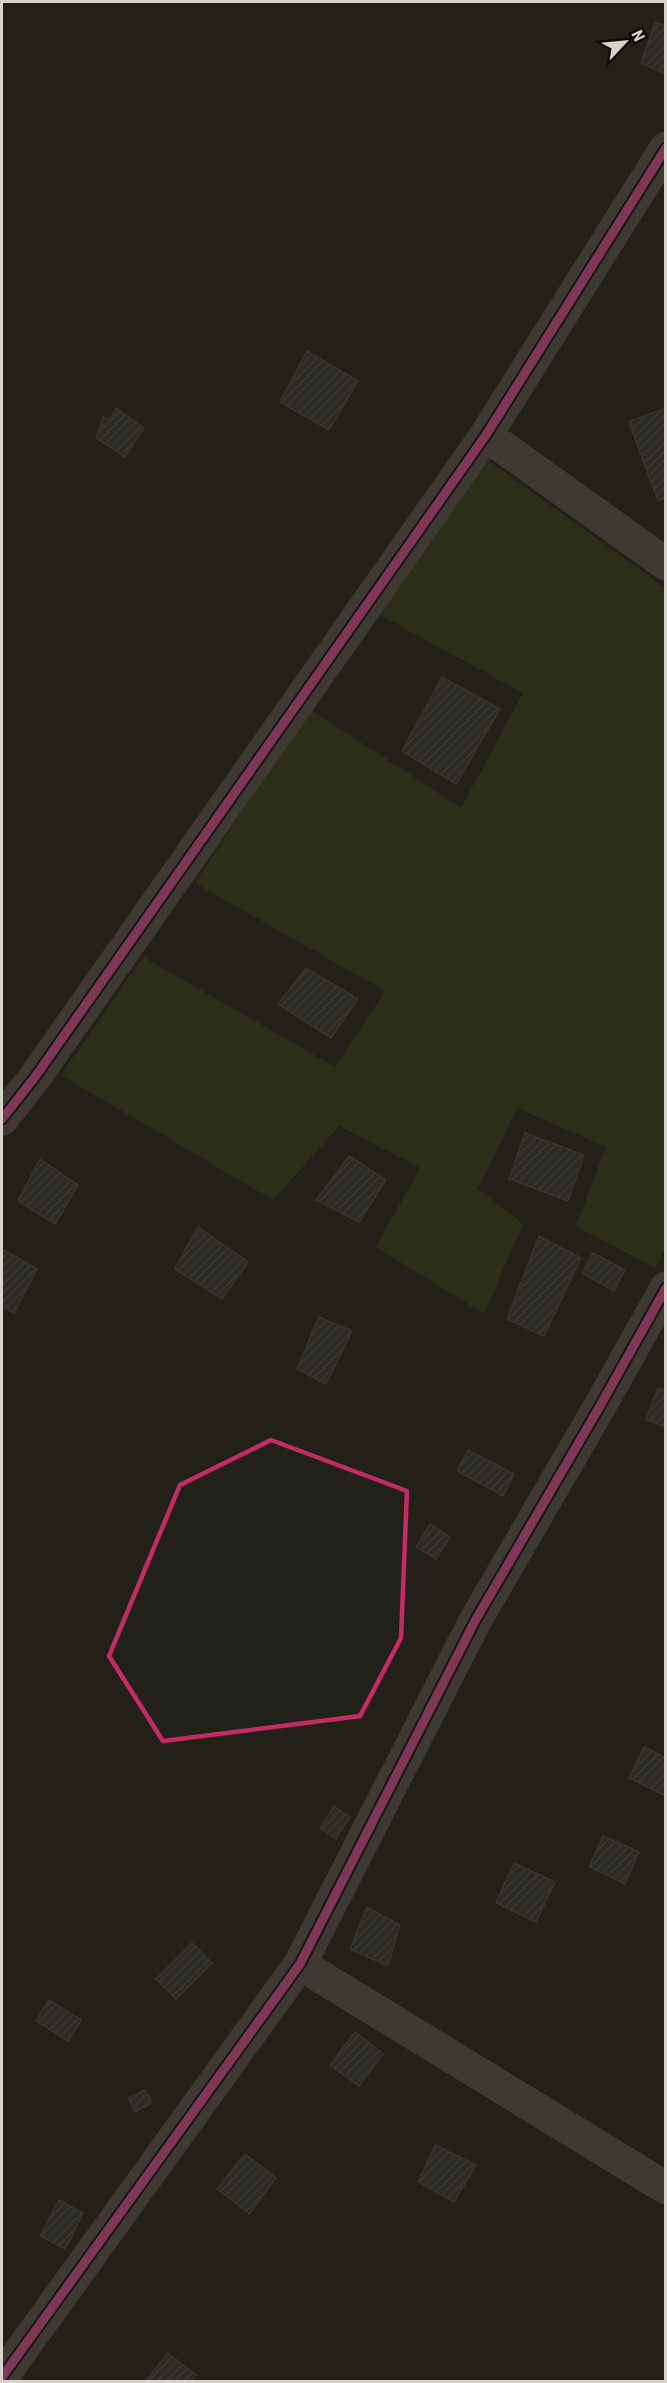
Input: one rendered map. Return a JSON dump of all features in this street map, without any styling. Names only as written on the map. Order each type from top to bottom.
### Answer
[{"type":"street","points":[[2,1119],[48,1058],[486,435],[666,148]]},
{"type":"street","points":[[486,435],[666,564]]},
{"type":"street","points":[[2,2377],[300,1964],[475,1621],[666,1288]]},
{"type":"street","points":[[300,1964],[666,2188]]},
{"type":"highlighted area","points":[[271,1440],[407,1491],[401,1638],[360,1716],[163,1741],[109,1656],[180,1485]]},
{"type":"green space","points":[[486,459],[665,588],[666,1248],[655,1268],[576,1226],[606,1147],[517,1108],[478,1189],[523,1224],[484,1314],[376,1247],[420,1168],[339,1126],[273,1200],[61,1075],[143,957],[335,1067],[385,991],[195,883],[310,709],[461,808],[523,693],[378,614]]},
{"type":"building","points":[[655,23],[666,25],[666,74],[641,63]]},
{"type":"building","points":[[307,351],[358,381],[329,430],[280,402]]},
{"type":"building","points":[[116,408],[144,428],[125,457],[96,438],[103,417],[110,420]]},
{"type":"building","points":[[666,408],[666,498],[658,501],[629,422]]},
{"type":"building","points":[[442,677],[500,709],[456,784],[402,751]]},
{"type":"building","points":[[306,968],[358,999],[331,1038],[278,1004]]},
{"type":"building","points":[[525,1133],[584,1155],[568,1201],[509,1179]]},
{"type":"building","points":[[349,1156],[386,1180],[359,1222],[316,1200]]},
{"type":"building","points":[[40,1159],[78,1185],[55,1224],[18,1201]]},
{"type":"building","points":[[198,1227],[248,1262],[222,1299],[175,1269]]},
{"type":"building","points":[[539,1236],[581,1258],[544,1336],[507,1319]]},
{"type":"building","points":[[2,1249],[37,1269],[14,1313],[2,1307]]},
{"type":"building","points":[[593,1253],[625,1270],[614,1291],[582,1273]]},
{"type":"building","points":[[319,1317],[352,1331],[326,1384],[297,1369]]},
{"type":"building","points":[[658,1388],[666,1390],[666,1427],[646,1420]]},
{"type":"building","points":[[468,1450],[514,1474],[503,1496],[457,1471]]},
{"type":"building","points":[[430,1524],[450,1537],[436,1559],[416,1547]]},
{"type":"building","points":[[644,1747],[666,1758],[666,1796],[629,1778]]},
{"type":"building","points":[[334,1806],[350,1817],[336,1839],[320,1828]]},
{"type":"building","points":[[603,1836],[639,1852],[625,1884],[589,1867]]},
{"type":"building","points":[[514,1863],[555,1882],[536,1922],[496,1903]]},
{"type":"building","points":[[367,1907],[400,1925],[388,1966],[350,1949]]},
{"type":"building","points":[[192,1943],[212,1963],[176,1999],[156,1979]]},
{"type":"building","points":[[49,2000],[81,2020],[68,2041],[36,2021]]},
{"type":"building","points":[[355,2032],[383,2054],[359,2086],[330,2065]]},
{"type":"building","points":[[145,2090],[152,2103],[135,2112],[128,2098]]},
{"type":"building","points":[[435,2145],[476,2165],[454,2202],[418,2182]]},
{"type":"building","points":[[245,2154],[276,2178],[249,2214],[217,2189]]},
{"type":"building","points":[[59,2200],[83,2213],[65,2249],[40,2236]]},
{"type":"building","points":[[168,2353],[196,2375],[191,2382],[145,2382]]},
{"type":"cycle path","points":[[2,1119],[35,1077],[486,435],[666,148]]},
{"type":"cycle path","points":[[2,2377],[300,1964],[475,1621],[666,1288]]}]
